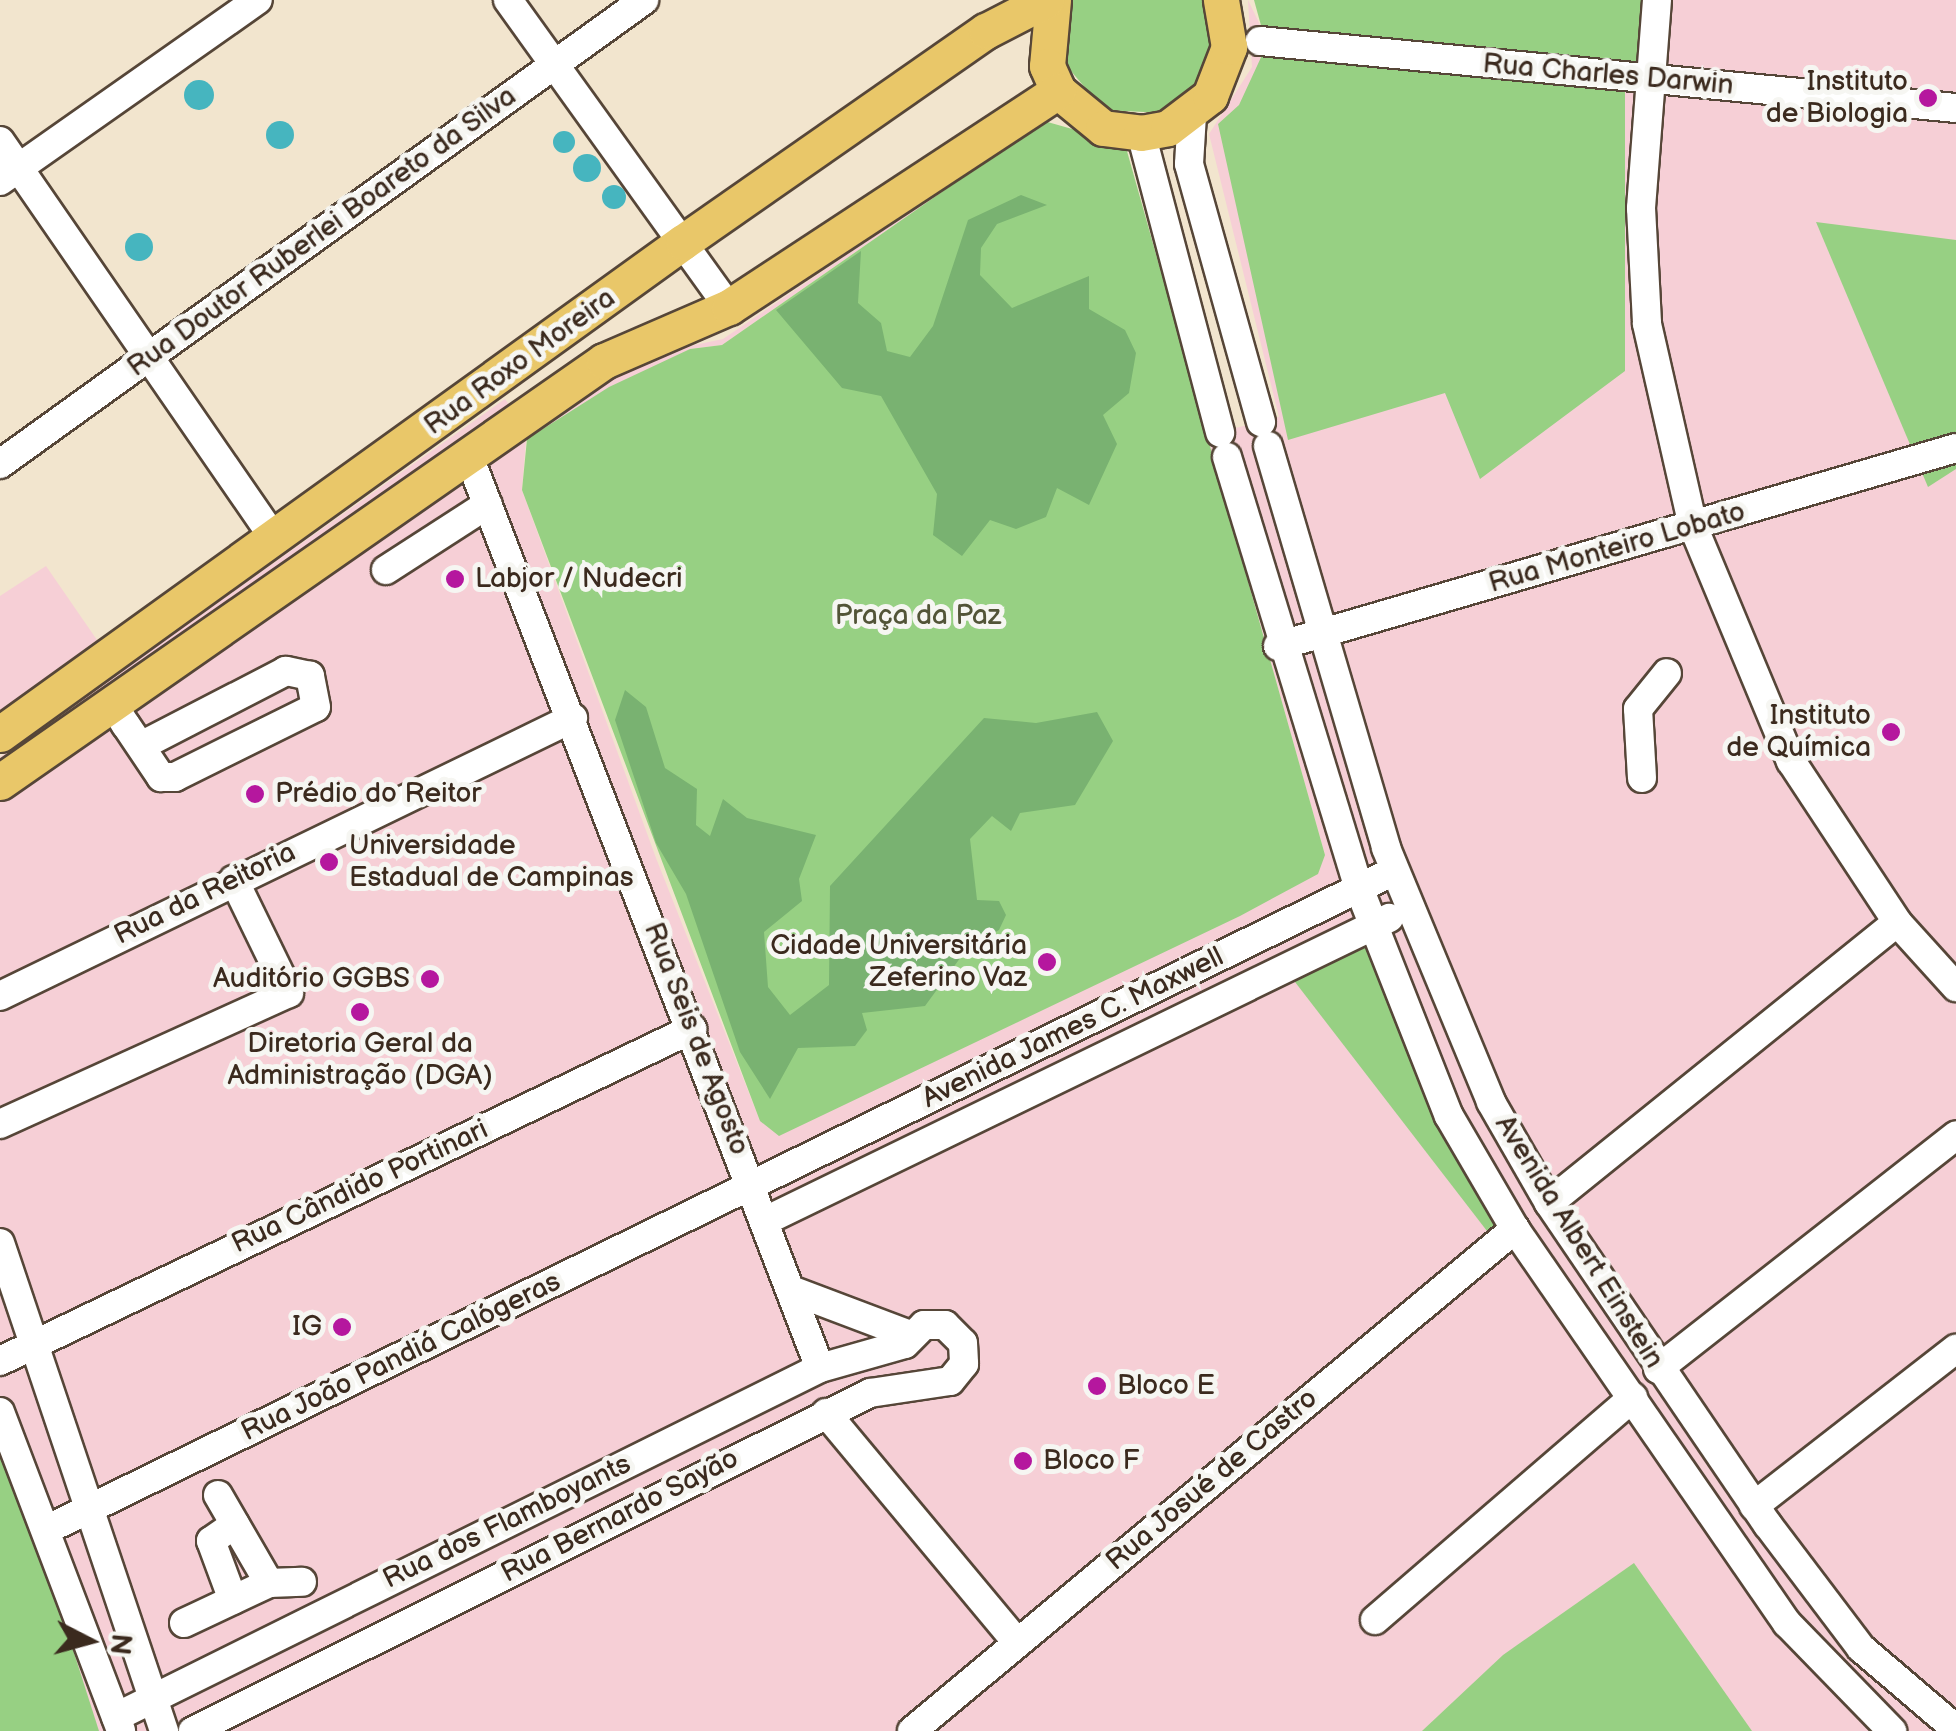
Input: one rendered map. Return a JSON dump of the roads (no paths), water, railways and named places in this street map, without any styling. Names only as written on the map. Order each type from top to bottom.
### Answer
[{"type":"main road","points":[[1050,0],[1046,66],[1058,91],[1086,119],[1141,134],[1192,115],[1223,73],[1229,26],[1221,0]]},
{"type":"main road","name":"Rua Roxo Moreira","points":[[0,734],[683,242],[986,31],[1050,0]]},
{"type":"main road","name":"Rua Roxo Moreira","points":[[0,782],[604,361],[729,307],[1058,91]]},
{"type":"street","points":[[10,174],[258,0]]},
{"type":"street","points":[[508,0],[729,307]]},
{"type":"street","name":"Rua Doutor Ruberlei Boareto da Silva","points":[[0,464],[644,0]]},
{"type":"street","points":[[1657,0],[1646,78],[1647,324],[1694,526],[1792,761],[1898,922],[1956,987]]},
{"type":"street","name":"Rua Charles Darwin","points":[[1260,42],[1956,108]]},
{"type":"street","name":"Avenida Albert Einstein","points":[[1192,115],[1189,164],[1322,634],[1394,871],[1491,1102],[1548,1203],[1754,1506],[1861,1648],[1956,1728]]},
{"type":"street","name":"Avenida Albert Einstein","points":[[1141,134],[1278,646],[1359,888],[1449,1116],[1514,1230],[1786,1624],[1892,1731]]},
{"type":"street","points":[[0,141],[10,174],[151,356],[274,538]]},
{"type":"street","name":"Rua Monteiro Lobato","points":[[1278,646],[1956,448]]},
{"type":"street","name":"Rua Seis de Agosto","points":[[468,454],[573,718],[820,1368]]},
{"type":"street","points":[[386,570],[488,504]]},
{"type":"street","points":[[112,704],[140,746],[161,776],[176,778],[316,707],[310,676],[286,671],[140,746]]},
{"type":"street","points":[[1642,778],[1638,709],[1667,673]]},
{"type":"street","name":"Rua da Reitoria","points":[[0,996],[573,718]]},
{"type":"street","name":"Avenida James C. Maxwell","points":[[751,1185],[1394,871]]},
{"type":"street","points":[[0,1124],[289,993],[234,880]]},
{"type":"street","name":"Avenida James C. Maxwell","points":[[765,1221],[1409,909]]},
{"type":"street","points":[[1548,1203],[1898,922]]},
{"type":"street","name":"Rua Cândido Portinari","points":[[0,1361],[692,1029]]},
{"type":"street","points":[[1658,1368],[1956,1135]]},
{"type":"street","name":"Rua João Pandiá Calógeras","points":[[50,1528],[751,1185]]},
{"type":"street","name":"Rua Josué de Castro","points":[[912,1731],[1514,1230]]},
{"type":"street","points":[[0,1244],[29,1344],[164,1731]]},
{"type":"street","points":[[791,1290],[908,1340]]},
{"type":"street","name":"Rua Bernardo Sayão","points":[[192,1731],[870,1392],[958,1374],[965,1353],[954,1331],[934,1324],[908,1340]]},
{"type":"street","name":"Rua dos Flamboyants","points":[[118,1724],[155,1698],[820,1368],[908,1340]]},
{"type":"street","points":[[1754,1506],[1956,1349]]},
{"type":"street","points":[[1375,1620],[1633,1398]]},
{"type":"street","points":[[0,1412],[50,1528],[118,1724]]},
{"type":"street","points":[[826,1413],[1018,1642]]},
{"type":"street","points":[[218,1495],[269,1583]]},
{"type":"street","points":[[234,1524],[211,1542],[234,1600]]},
{"type":"street","points":[[184,1623],[269,1583],[302,1582]]},
{"type":"water","points":[[199,80],[213,89],[214,95],[205,109],[199,110],[185,101],[184,95],[193,81]]},
{"type":"water","points":[[280,121],[290,125],[294,135],[290,145],[280,149],[270,145],[266,135],[270,125]]},
{"type":"water","points":[[564,131],[572,134],[572,150],[564,153],[556,150],[553,142],[556,134]]},
{"type":"water","points":[[587,154],[597,158],[601,168],[597,178],[587,182],[577,178],[573,168],[577,158]]},
{"type":"water","points":[[614,185],[626,197],[614,209],[602,197]]},
{"type":"water","points":[[139,233],[149,237],[153,247],[149,257],[139,261],[129,257],[125,247],[129,237]]},
{"type":"place","name":"Instituto de Biologia","points":[[1928,98]]},
{"type":"place","name":"Labjor / Nudecri","points":[[455,579]]},
{"type":"place","name":"Instituto de Química","points":[[1891,732]]},
{"type":"place","name":"Prédio do Reitor","points":[[255,794]]},
{"type":"place","name":"Universidade Estadual de Campinas","points":[[329,862]]},
{"type":"place","name":"Cidade Universitária Zeferino Vaz","points":[[1047,962]]},
{"type":"place","name":"Auditório GGBS","points":[[430,979]]},
{"type":"place","name":"Diretoria Geral da Administração (DGA)","points":[[360,1012]]},
{"type":"place","name":"IG","points":[[342,1327]]},
{"type":"place","name":"Bloco E","points":[[1097,1386]]},
{"type":"place","name":"Bloco F","points":[[1023,1461]]},
{"type":"park label","name":"Praça da Paz","points":[[918,616]]}]
